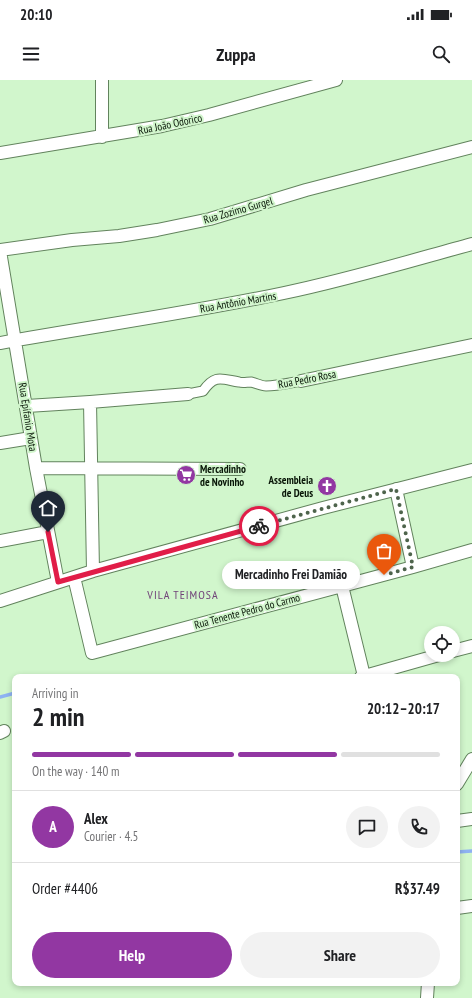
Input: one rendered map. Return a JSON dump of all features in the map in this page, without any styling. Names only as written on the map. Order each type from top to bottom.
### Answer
[{"type":"street","points":[[102,80],[102,137]]},
{"type":"street","name":"Rua João Odorico","points":[[0,153],[162,126],[209,115],[336,80]]},
{"type":"street","name":"Rua Zozimo Gurgel","points":[[0,251],[72,240],[119,236],[195,222],[306,190],[472,147]]},
{"type":"street","name":"Rua Antônio Martins","points":[[0,343],[284,293],[359,275],[472,244]]},
{"type":"street","name":"Rua Epifanio Mota","points":[[0,251],[27,406],[36,468],[58,582]]},
{"type":"street","name":"Rua Pedro Rosa","points":[[27,406],[188,394],[203,391],[209,383],[216,379],[225,378],[240,383],[250,382],[264,386],[277,386],[472,345]]},
{"type":"street","points":[[90,402],[93,571]]},
{"type":"street","points":[[0,443],[31,438]]},
{"type":"street","points":[[36,468],[240,469]]},
{"type":"street","points":[[0,601],[93,571],[324,508],[472,470]]},
{"type":"street","points":[[396,489],[413,567]]},
{"type":"street","points":[[0,541],[48,532]]},
{"type":"street","name":"Rua Tenente Pedro do Carmo","points":[[74,577],[92,653],[472,550]]},
{"type":"street","points":[[342,586],[362,674]]},
{"type":"street","points":[[460,649],[472,646]]},
{"type":"street","points":[[373,674],[424,659]]},
{"type":"street","points":[[460,779],[472,759]]},
{"type":"street","points":[[460,821],[472,819]]},
{"type":"street","points":[[460,908],[472,906]]},
{"type":"street","points":[[427,998],[428,986]]},
{"type":"waterway","points":[[0,697],[12,694]]},
{"type":"waterway","points":[[460,852],[472,851]]},
{"type":"way so far","points":[[259,526],[396,489],[413,567],[384,575]]},
{"type":"place","name":"Mercadinho de Novinho","points":[[186,475]]},
{"type":"place","name":"Assembleia de Deus","points":[[327,486]]},
{"type":"place","name":"Mercadinho Frei Damião","points":[[384,575]]},
{"type":"district","name":"VILA TEIMOSA","points":[[183,595]]},
{"type":"route","points":[[48,532],[58,582],[93,571],[259,526]]}]
